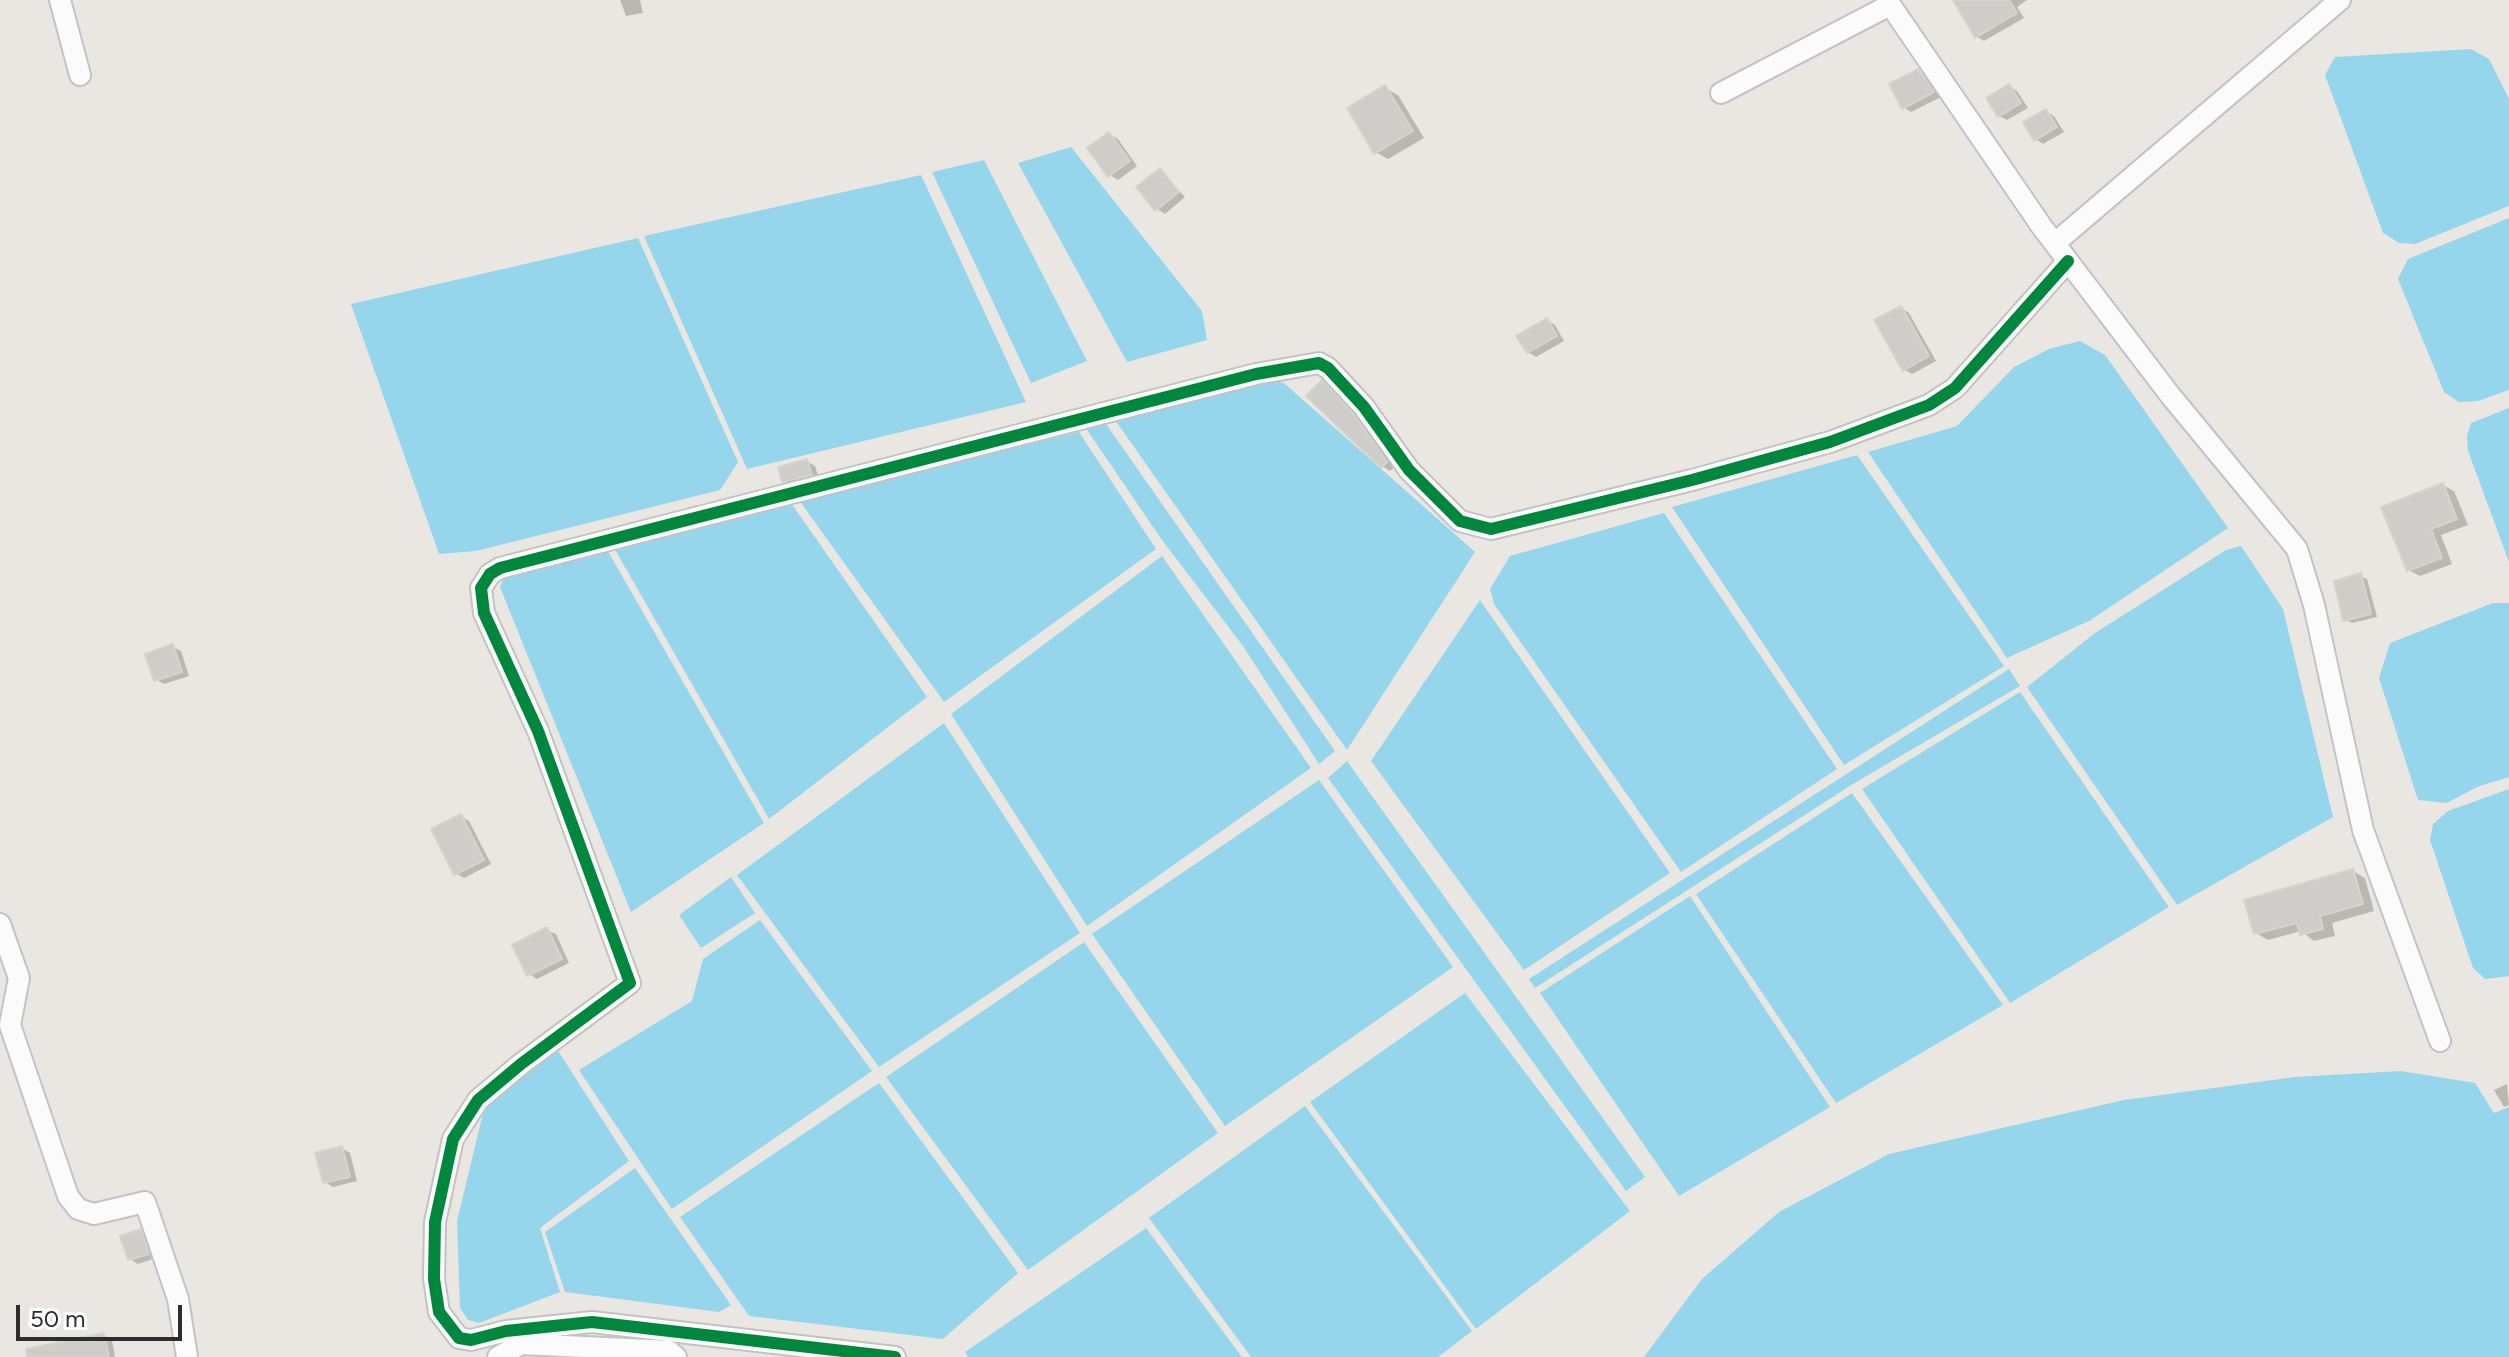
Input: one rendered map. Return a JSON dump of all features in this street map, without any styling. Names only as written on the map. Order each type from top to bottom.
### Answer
[{"type":"street","points":[[60,0],[80,75]]},
{"type":"street","points":[[2055,243],[2340,0]]},
{"type":"street","points":[[1721,93],[1888,2],[2068,261],[2170,395],[2297,549],[2314,605],[2363,830],[2440,1041]]},
{"type":"street","points":[[895,1357],[592,1322],[506,1331],[471,1340],[459,1338],[439,1312],[434,1279],[435,1222],[453,1139],[478,1100],[630,983],[538,731],[484,613],[481,588],[490,574],[500,568],[1256,374],[1319,363],[1328,368],[1364,407],[1409,470],[1460,521],[1491,529],[1692,480],[1830,442],[1929,405],[1955,388],[2068,261]]},
{"type":"street","points":[[0,924],[19,978],[10,1025],[68,1196],[78,1209],[94,1214],[145,1202],[178,1299],[187,1357]]},
{"type":"street","points":[[498,1357],[521,1344],[669,1351],[676,1357]]},
{"type":"water","points":[[2471,49],[2489,59],[2509,99],[2509,206],[2415,244],[2399,243],[2383,233],[2325,75],[2335,57]]},
{"type":"water","points":[[1071,147],[1202,311],[1207,340],[1127,362],[1018,163]]},
{"type":"water","points":[[984,160],[1087,361],[1031,383],[932,172]]},
{"type":"water","points":[[921,175],[1026,402],[747,469],[644,236]]},
{"type":"water","points":[[2509,218],[2509,390],[2478,401],[2459,402],[2444,392],[2398,279],[2408,259]]},
{"type":"water","points":[[638,238],[738,462],[720,490],[476,551],[439,554],[351,304]]},
{"type":"water","points":[[2080,341],[2105,355],[2228,528],[2089,621],[2007,658],[1868,452],[1957,426],[2014,367],[2049,349]]},
{"type":"water","points":[[1261,377],[1284,383],[1475,552],[1347,750],[1113,417]]},
{"type":"water","points":[[2509,408],[2509,562],[2468,451],[2467,436],[2471,423]]},
{"type":"water","points":[[1106,424],[1335,751],[1319,764],[1243,646],[1162,540],[1085,427]]},
{"type":"water","points":[[1079,432],[1156,549],[944,702],[799,500]]},
{"type":"water","points":[[1857,455],[2004,666],[1844,765],[1672,507]]},
{"type":"water","points":[[791,503],[927,697],[769,819],[613,546]]},
{"type":"water","points":[[1664,513],[1837,769],[1681,872],[1494,604],[1490,589],[1510,556]]},
{"type":"water","points":[[2241,546],[2283,609],[2333,817],[2177,905],[2027,687],[2095,633],[2226,550]]},
{"type":"water","points":[[606,548],[764,823],[631,912],[500,587],[506,574]]},
{"type":"water","points":[[1162,556],[1311,768],[1087,926],[951,714]]},
{"type":"water","points":[[1480,600],[1670,873],[1524,970],[1371,761]]},
{"type":"water","points":[[2493,603],[2509,603],[2509,777],[2477,787],[2447,803],[2418,800],[2379,678],[2390,643]]},
{"type":"water","points":[[2009,669],[2020,686],[1853,784],[1535,988],[1529,979]]},
{"type":"water","points":[[2020,692],[2169,907],[2010,1003],[1862,789]]},
{"type":"water","points":[[944,723],[1080,933],[879,1067],[737,875]]},
{"type":"water","points":[[1347,761],[1645,1177],[1626,1191],[1328,778]]},
{"type":"water","points":[[1319,780],[1453,967],[1225,1126],[1092,934]]},
{"type":"water","points":[[2509,789],[2509,976],[2485,979],[2473,968],[2430,840],[2433,824],[2448,811]]},
{"type":"water","points":[[1852,793],[2003,1005],[1836,1103],[1696,894]]},
{"type":"water","points":[[731,877],[755,913],[701,948],[679,915]]},
{"type":"water","points":[[1690,896],[1830,1107],[1679,1196],[1540,993]]},
{"type":"water","points":[[760,920],[872,1071],[672,1209],[579,1070],[692,1001],[703,959]]},
{"type":"water","points":[[1084,942],[1218,1133],[1028,1270],[886,1077]]},
{"type":"water","points":[[1465,993],[1630,1211],[1476,1329],[1310,1102]]},
{"type":"water","points":[[558,1051],[629,1161],[540,1228],[560,1292],[479,1323],[468,1320],[460,1308],[457,1221],[485,1105]]},
{"type":"water","points":[[2401,1071],[2475,1083],[2494,1113],[2509,1107],[2509,1357],[1644,1357],[1702,1279],[1779,1212],[1889,1154],[2124,1100],[2295,1077]]},
{"type":"water","points":[[879,1083],[1018,1273],[943,1339],[749,1316],[680,1217]]},
{"type":"water","points":[[1305,1106],[1472,1331],[1438,1357],[1251,1357],[1149,1218]]},
{"type":"water","points":[[635,1168],[731,1305],[719,1312],[565,1292],[545,1232]]},
{"type":"water","points":[[1146,1228],[1242,1357],[968,1357],[965,1352]]},
{"type":"building","points":[[1953,0],[2009,0],[2017,13],[1975,38]]},
{"type":"building","points":[[1918,69],[1934,92],[1902,109],[1889,84]]},
{"type":"building","points":[[2009,84],[2021,103],[1998,117],[1986,98]]},
{"type":"building","points":[[1385,85],[1413,131],[1374,154],[1347,108]]},
{"type":"building","points":[[2046,109],[2057,127],[2034,141],[2023,122]]},
{"type":"building","points":[[1109,132],[1130,161],[1108,177],[1087,148]]},
{"type":"building","points":[[1160,168],[1179,192],[1155,211],[1136,187]]},
{"type":"building","points":[[1901,306],[1929,356],[1903,371],[1874,320]]},
{"type":"building","points":[[1547,318],[1557,336],[1527,353],[1516,336]]},
{"type":"building","points":[[1322,380],[1354,415],[1387,462],[1381,468],[1306,396]]},
{"type":"building","points":[[807,459],[812,475],[782,482],[778,467]]},
{"type":"building","points":[[2443,483],[2457,519],[2431,529],[2442,558],[2407,571],[2381,507]]},
{"type":"building","points":[[2361,573],[2371,614],[2343,621],[2334,581]]},
{"type":"building","points":[[173,644],[182,672],[154,681],[145,654]]},
{"type":"building","points":[[461,814],[484,860],[454,875],[431,829]]},
{"type":"building","points":[[2353,869],[2363,904],[2320,916],[2323,929],[2300,935],[2297,923],[2254,934],[2244,900]]},
{"type":"building","points":[[547,927],[562,959],[527,976],[512,945]]},
{"type":"building","points":[[342,1146],[350,1177],[323,1183],[315,1153]]},
{"type":"building","points":[[141,1229],[149,1254],[128,1260],[120,1236]]},
{"type":"building","points":[[104,1333],[109,1357],[27,1357],[26,1349]]},
{"type":"cycle path","points":[[895,1357],[592,1322],[506,1331],[471,1340],[459,1338],[439,1312],[434,1279],[435,1222],[453,1139],[478,1100],[630,983],[538,731],[484,613],[481,588],[490,574],[500,568],[1256,374],[1319,363],[1328,368],[1364,407],[1409,470],[1460,521],[1491,529],[1692,480],[1830,442],[1929,405],[1955,388],[2068,261]]}]
